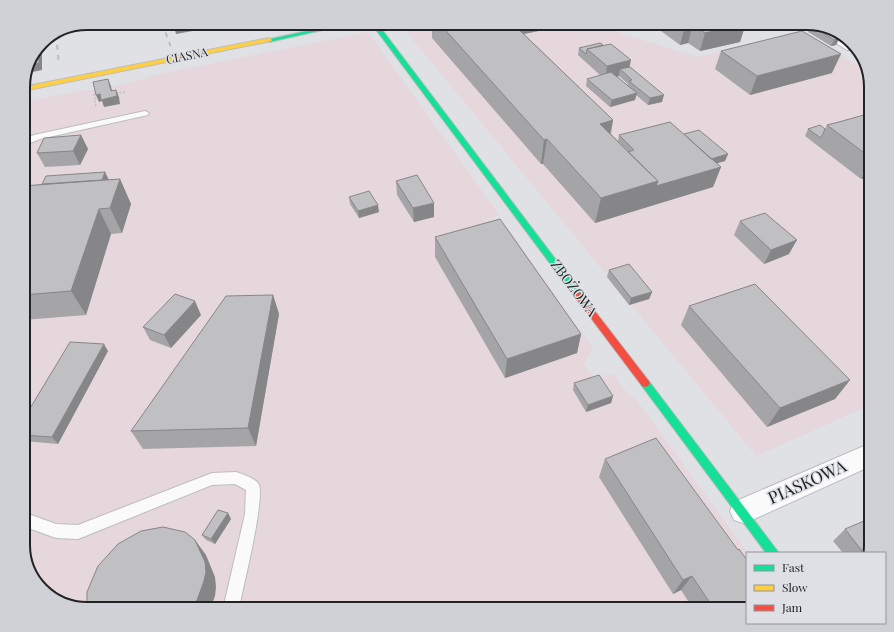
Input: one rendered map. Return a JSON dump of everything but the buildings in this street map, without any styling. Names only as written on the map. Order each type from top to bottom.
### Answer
[{"type":"street","name":"CIASNA","points":[[30,88],[317,30]]},
{"type":"street","name":"ZBOŻOWA","points":[[379,30],[743,511],[772,552]]},
{"type":"street","name":"PIASKOWA","points":[[743,511],[864,457]]},
{"type":"lane","points":[[822,32],[848,47]]},
{"type":"lane","points":[[30,140],[37,136],[145,113]]},
{"type":"lane","points":[[30,522],[56,531],[78,532],[212,479],[236,478],[253,488],[252,514],[233,602]]},
{"type":"path","points":[[91,76],[99,123]]},
{"type":"shaded area","points":[[405,30],[618,30],[623,34],[698,57],[804,32],[861,67],[864,80],[864,408],[756,456]]},
{"type":"shaded area","points":[[368,32],[499,215],[485,221],[492,231],[508,228],[593,348],[584,364],[593,377],[614,374],[629,396],[633,395],[747,552],[746,552],[746,602],[80,602],[62,596],[49,588],[44,583],[33,563],[30,549],[30,101],[89,89],[90,91],[149,78],[149,76]]},
{"type":"railway","points":[[165,30],[172,50]]},
{"type":"railway","points":[[56,40],[59,65]]},
{"type":"traffic: fast","points":[[269,40],[317,30]]},
{"type":"traffic: fast","points":[[379,30],[578,295]]},
{"type":"traffic: fast","points":[[645,383],[772,552]]},
{"type":"traffic: slow","points":[[30,88],[269,40]]},
{"type":"traffic: jam","points":[[578,295],[645,383]]}]
